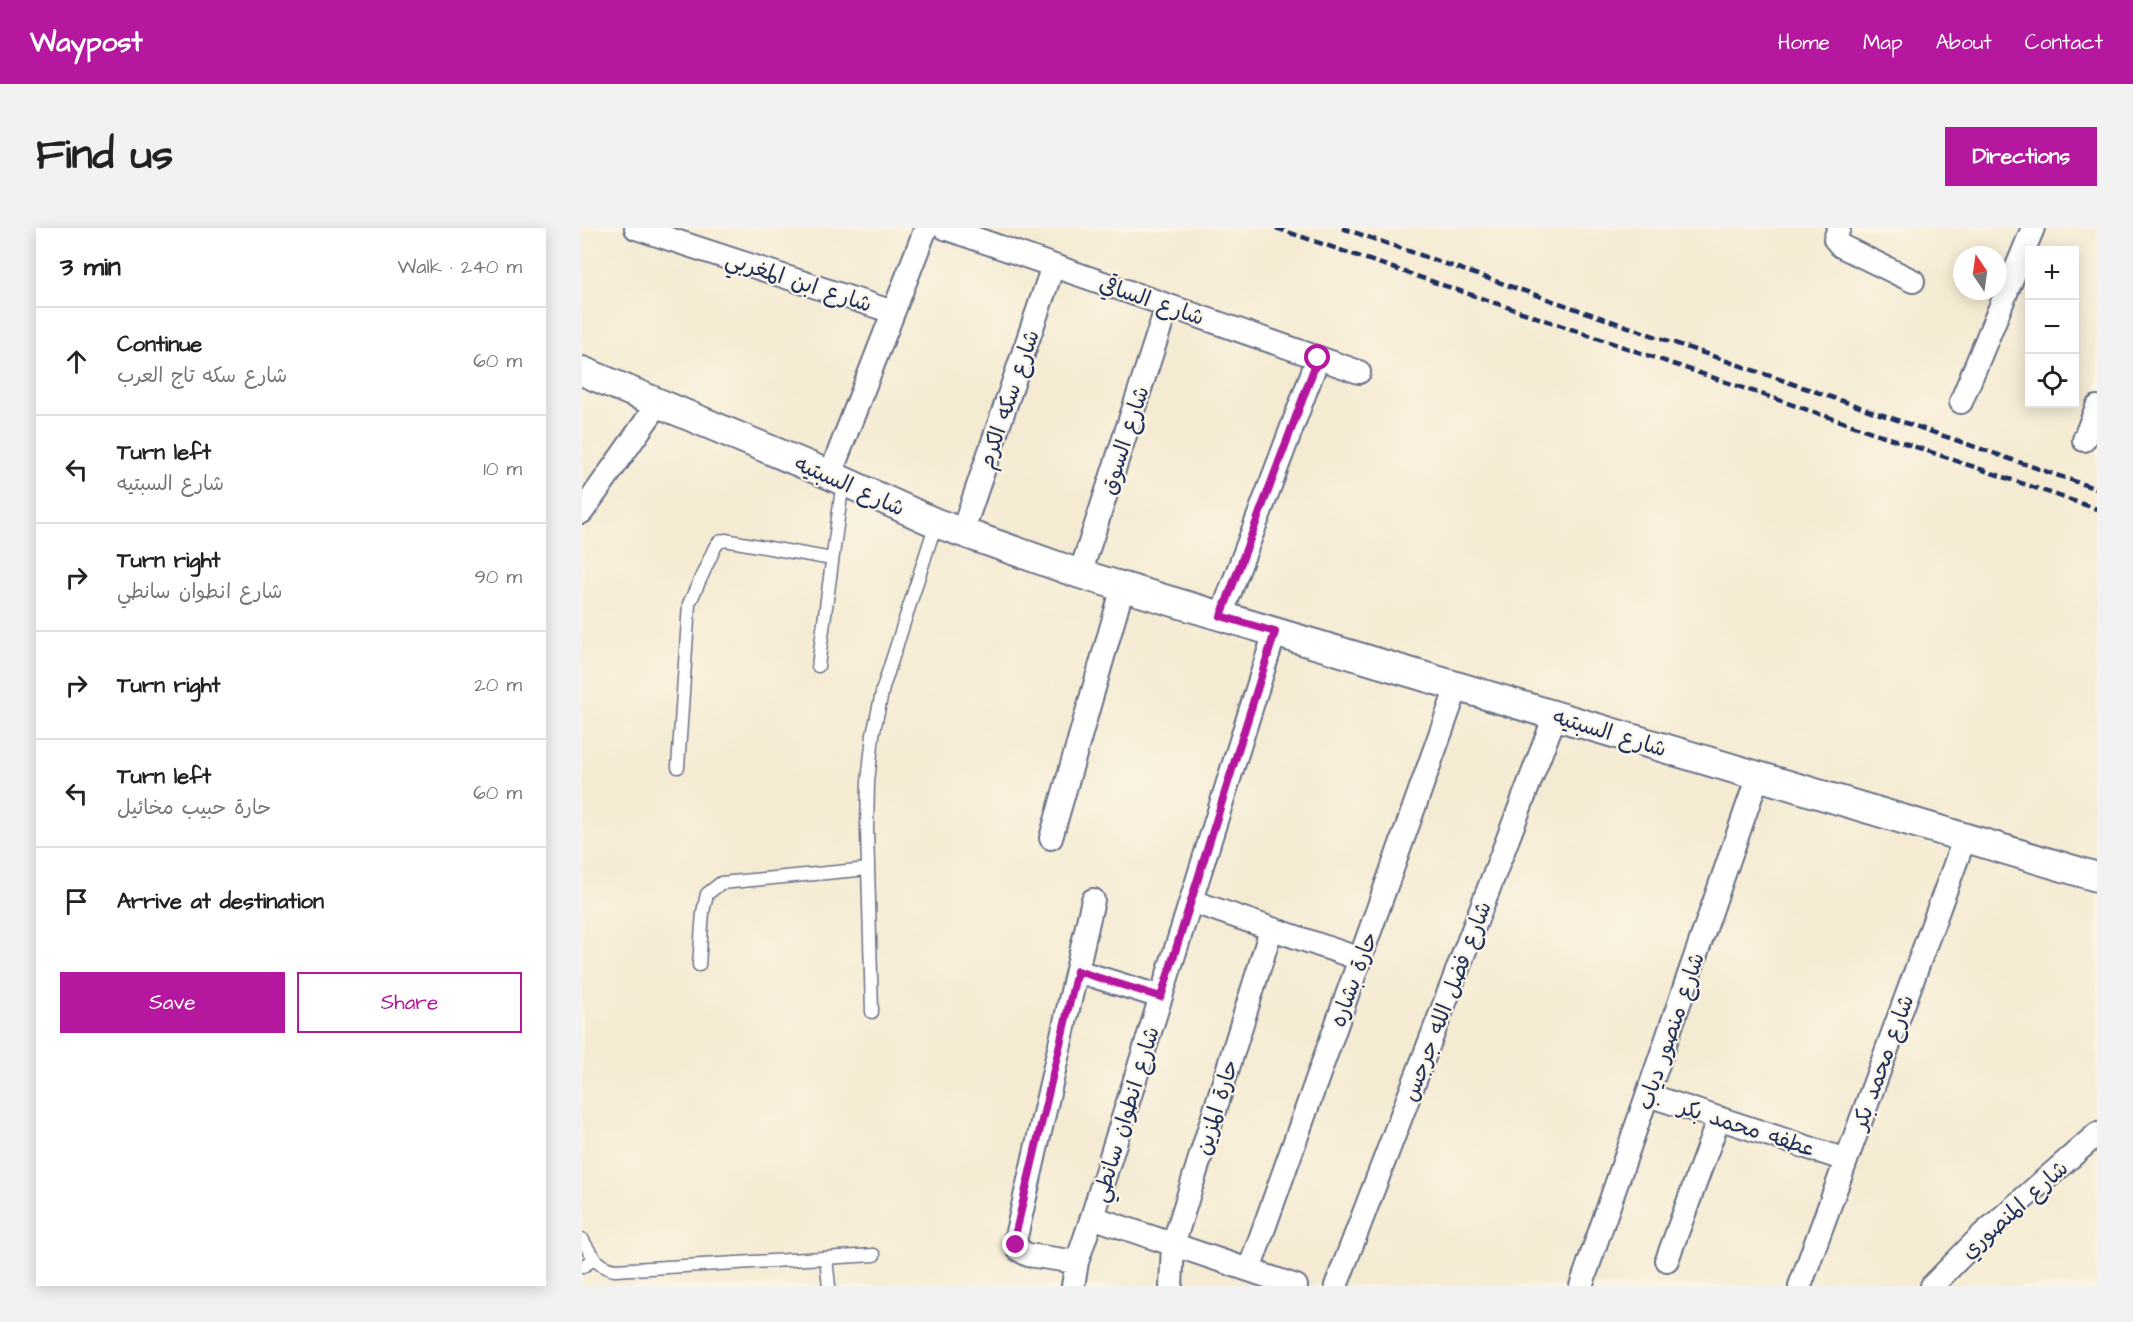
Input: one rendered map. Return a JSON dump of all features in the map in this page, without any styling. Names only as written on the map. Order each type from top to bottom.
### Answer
[{"type":"street","name":"شارع ابن المغربي","points":[[636,228],[893,312]]},
{"type":"street","points":[[836,478],[893,312],[926,228]]},
{"type":"street","name":"شارع الساقي","points":[[945,228],[1359,372]]},
{"type":"street","points":[[1961,402],[2033,228]]},
{"type":"street","points":[[1840,237],[1913,281]]},
{"type":"street","name":"شارع سكه الكرم","points":[[949,528],[1053,266]]},
{"type":"street","name":"شارع السوق","points":[[1080,574],[1167,306]]},
{"type":"street","points":[[1221,616],[1318,358]]},
{"type":"street","name":"شارع السبتيه","points":[[582,371],[949,528],[1080,574],[2097,877]]},
{"type":"street","points":[[582,512],[658,404]]},
{"type":"street","points":[[2084,440],[2097,407]]},
{"type":"street","points":[[1051,837],[1123,587]]},
{"type":"street","name":"شارع انطوان سانطي","points":[[1072,1286],[1077,1262],[1275,632]]},
{"type":"street","name":"حارة بشاره","points":[[1248,1270],[1457,687]]},
{"type":"street","name":"شارع فضل الله جرجس","points":[[1336,1286],[1556,716]]},
{"type":"street","name":"شارع منصور دياب","points":[[1581,1286],[1758,776]]},
{"type":"street","name":"شارع محمد بكر","points":[[1800,1286],[1965,837]]},
{"type":"street","points":[[1077,1262],[1028,1255],[1019,1250],[1015,1241],[1093,900]]},
{"type":"street","points":[[1191,901],[1360,959]]},
{"type":"street","name":"حارة المزين","points":[[1171,1286],[1173,1245],[1271,930]]},
{"type":"street","points":[[1077,971],[1161,997]]},
{"type":"street","name":"عطفه محمد بكر","points":[[1648,1095],[1846,1161]]},
{"type":"street","points":[[1667,1260],[1719,1118]]},
{"type":"street","name":"شارع المنصوري","points":[[1932,1286],[1982,1235],[2097,1134]]},
{"type":"street","points":[[1092,1217],[1290,1285]]},
{"type":"lane","points":[[818,666],[832,559],[836,478]]},
{"type":"lane","points":[[872,1012],[868,782],[873,735],[883,688],[949,528]]},
{"type":"lane","points":[[678,767],[688,604],[715,547],[725,540],[832,559]]},
{"type":"lane","points":[[699,965],[703,912],[707,894],[721,883],[868,869]]},
{"type":"lane","points":[[582,1239],[594,1259],[603,1268],[615,1270],[874,1254]]},
{"type":"lane","points":[[826,1258],[829,1286]]},
{"type":"lane","points":[[582,1267],[594,1259]]},
{"type":"railway","points":[[1276,228],[2097,509]]},
{"type":"railway","points":[[1342,228],[2097,489]]},
{"type":"route","points":[[1016,1245],[1015,1236],[1077,971],[1161,997],[1275,632],[1221,616],[1318,358]]}]
